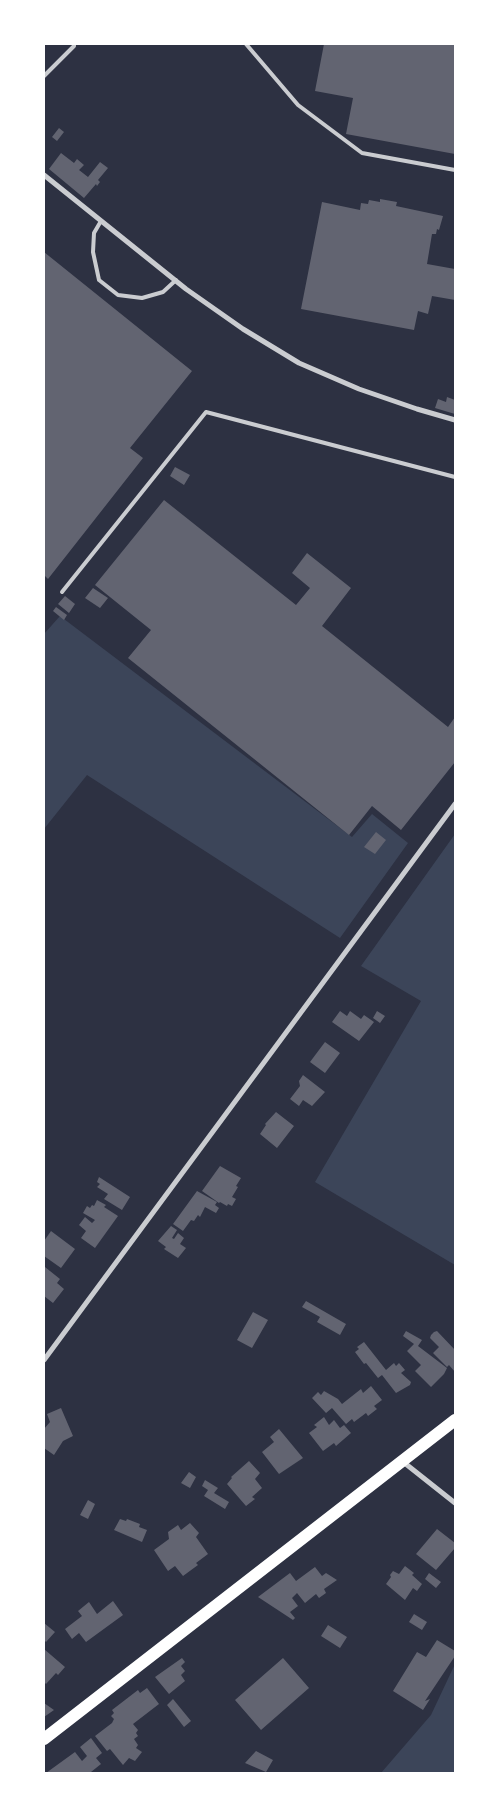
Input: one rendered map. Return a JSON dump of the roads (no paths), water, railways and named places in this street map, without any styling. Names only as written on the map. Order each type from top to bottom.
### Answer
[{"type":"main road","points":[[44,1739],[455,1420]]},
{"type":"street","points":[[44,175],[176,280],[244,329],[299,363],[359,389],[455,420]]},
{"type":"street","points":[[44,1360],[455,804]]},
{"type":"street","points":[[402,1461],[455,1503]]},
{"type":"lane","points":[[44,76],[74,44]]},
{"type":"lane","points":[[246,44],[298,105],[362,153],[455,170]]},
{"type":"lane","points":[[102,221],[94,234],[93,252],[98,280],[118,296],[142,298],[163,292],[176,280]]},
{"type":"lane","points":[[62,592],[206,412],[455,477]]}]
